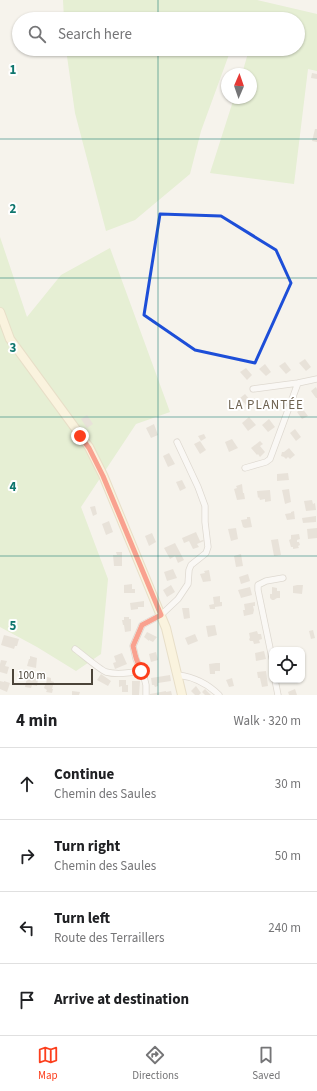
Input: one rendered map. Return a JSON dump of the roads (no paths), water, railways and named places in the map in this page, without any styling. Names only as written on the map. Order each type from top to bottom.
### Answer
[{"type":"street","points":[[0,312],[10,340],[89,448],[103,476],[161,615],[178,674],[182,695]]},
{"type":"street","points":[[253,389],[317,379]]},
{"type":"street","points":[[245,468],[266,462],[270,459],[298,383]]},
{"type":"street","points":[[146,695],[146,685],[133,646],[142,625],[161,615],[178,599],[188,584],[191,564],[206,553],[208,547],[204,522],[205,506],[198,487],[177,442]]},
{"type":"street","points":[[270,647],[258,585],[266,581],[283,578]]},
{"type":"street","points":[[75,649],[105,671],[114,673],[141,671]]},
{"type":"street","points":[[178,674],[201,681],[219,695]]},
{"type":"street","points":[[276,683],[278,695]]},
{"type":"district","name":"LA PLANTÉE","points":[[266,404]]}]
